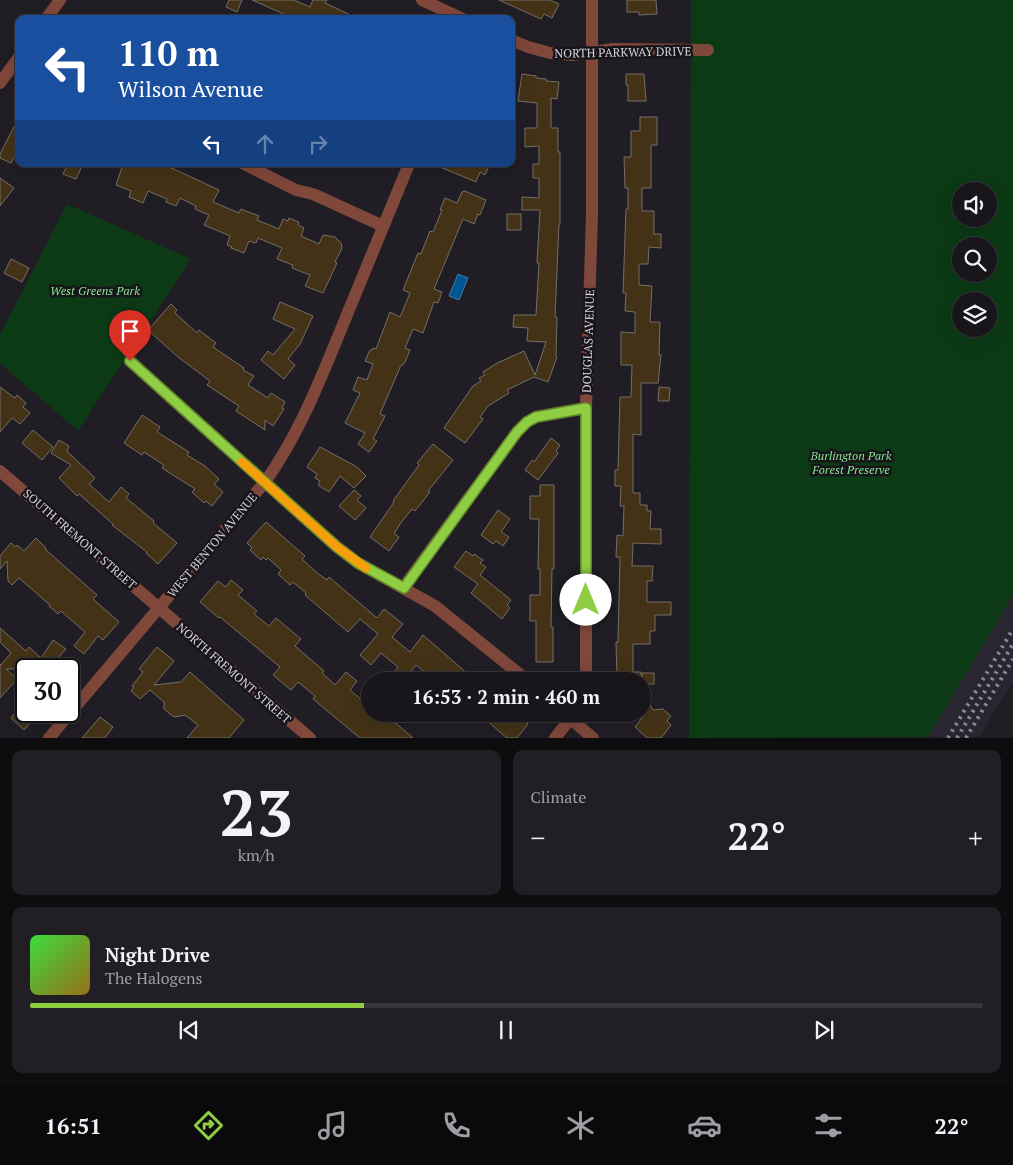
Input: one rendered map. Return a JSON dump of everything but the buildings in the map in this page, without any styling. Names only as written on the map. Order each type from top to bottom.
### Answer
[{"type":"street","points":[[49,15],[60,0]]},
{"type":"street","points":[[422,0],[455,15]]},
{"type":"street","name":"DOUGLAS AVENUE","points":[[586,672],[586,408],[592,214],[592,0]]},
{"type":"street","name":"NORTH PARKWAY DRIVE","points":[[515,42],[550,53],[576,55],[613,49],[708,50]]},
{"type":"street","points":[[0,83],[15,62]]},
{"type":"street","points":[[250,167],[296,190],[313,194],[383,226]]},
{"type":"street","name":"WEST BENTON AVENUE","points":[[49,738],[265,482],[290,445],[313,398],[408,167]]},
{"type":"street","points":[[130,361],[344,553],[434,606],[517,672]]},
{"type":"street","points":[[404,588],[517,432],[527,422],[536,417],[586,408]]},
{"type":"street","name":"SOUTH FREMONT STREET","points":[[0,471],[159,608]]},
{"type":"street","name":"NORTH FREMONT STREET","points":[[159,608],[310,738]]},
{"type":"street","points":[[554,738],[565,722]]},
{"type":"street","points":[[577,722],[593,738]]},
{"type":"shaded area","points":[[1013,595],[1013,681],[979,737],[928,737]]},
{"type":"green space","name":"Burlington Park Forest Preserve","points":[[691,0],[1013,0],[1013,595],[928,737],[689,738]]},
{"type":"green space","name":"West Greens Park","points":[[67,204],[191,259],[78,431],[0,363],[0,335]]},
{"type":"water","points":[[458,274],[468,278],[459,300],[449,296]]},
{"type":"railway","points":[[948,738],[1013,629]]},
{"type":"railway","points":[[957,738],[1013,644]]},
{"type":"railway","points":[[966,738],[1013,659]]},
{"type":"slow traffic","points":[[242,462],[337,547],[366,568]]},
{"type":"route","points":[[130,361],[337,547],[384,579],[404,588],[517,432],[527,422],[536,417],[586,408],[586,600]]}]
